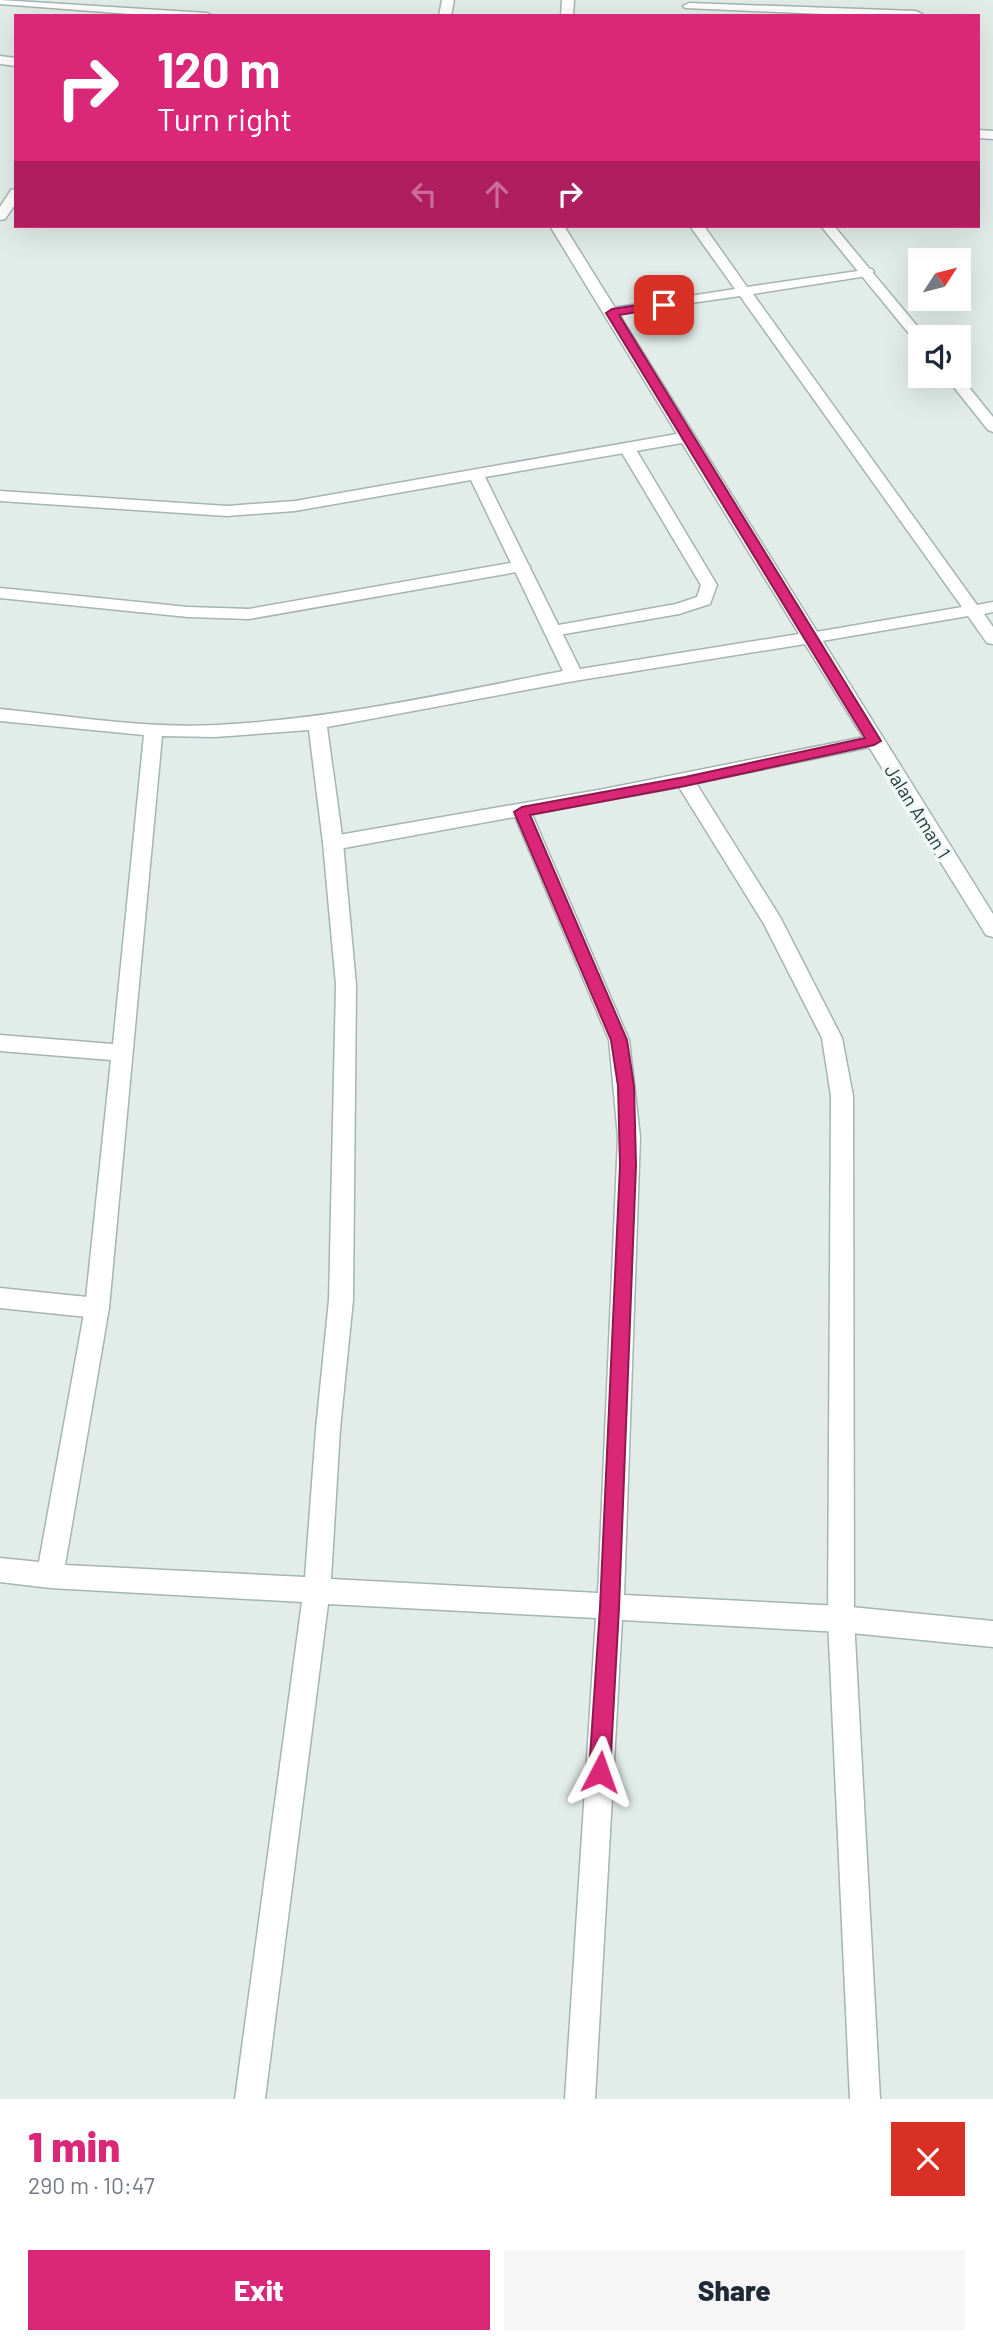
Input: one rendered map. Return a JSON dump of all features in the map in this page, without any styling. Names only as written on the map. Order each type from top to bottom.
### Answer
[{"type":"street","points":[[0,1],[179,14]]},
{"type":"street","points":[[689,7],[916,14]]},
{"type":"street","points":[[0,216],[14,196]]},
{"type":"street","name":"Jalan Aman 1","points":[[558,228],[993,930]]},
{"type":"street","points":[[698,228],[993,639]]},
{"type":"street","points":[[829,228],[910,325]]},
{"type":"street","points":[[612,313],[867,272]]},
{"type":"street","points":[[962,388],[993,426]]},
{"type":"street","points":[[0,496],[227,512],[295,506],[688,437]]},
{"type":"street","points":[[553,631],[679,609],[704,600],[709,585],[627,448]]},
{"type":"street","points":[[477,476],[574,675]]},
{"type":"street","points":[[0,593],[188,612],[249,614],[522,566]]},
{"type":"street","points":[[0,715],[154,730],[215,731],[317,723],[574,675],[993,607]]},
{"type":"street","points":[[250,2099],[317,1588],[328,1429],[341,1300],[346,1121],[346,985],[333,843],[317,723]]},
{"type":"street","points":[[50,1576],[97,1308],[154,730]]},
{"type":"street","points":[[333,843],[522,812],[874,741]]},
{"type":"street","points":[[685,781],[774,922],[832,1038],[842,1096],[841,1619],[865,2099]]},
{"type":"street","points":[[522,812],[619,1040],[626,1086],[629,1137],[610,1608],[580,2099]]},
{"type":"street","points":[[0,1043],[123,1053]]},
{"type":"street","points":[[0,1298],[97,1308]]},
{"type":"street","points":[[0,1570],[50,1576],[317,1588],[610,1608],[841,1619],[993,1634]]},
{"type":"route","points":[[600,1772],[610,1608],[628,1165],[626,1086],[619,1040],[522,812],[874,741],[612,313],[664,305]]}]
